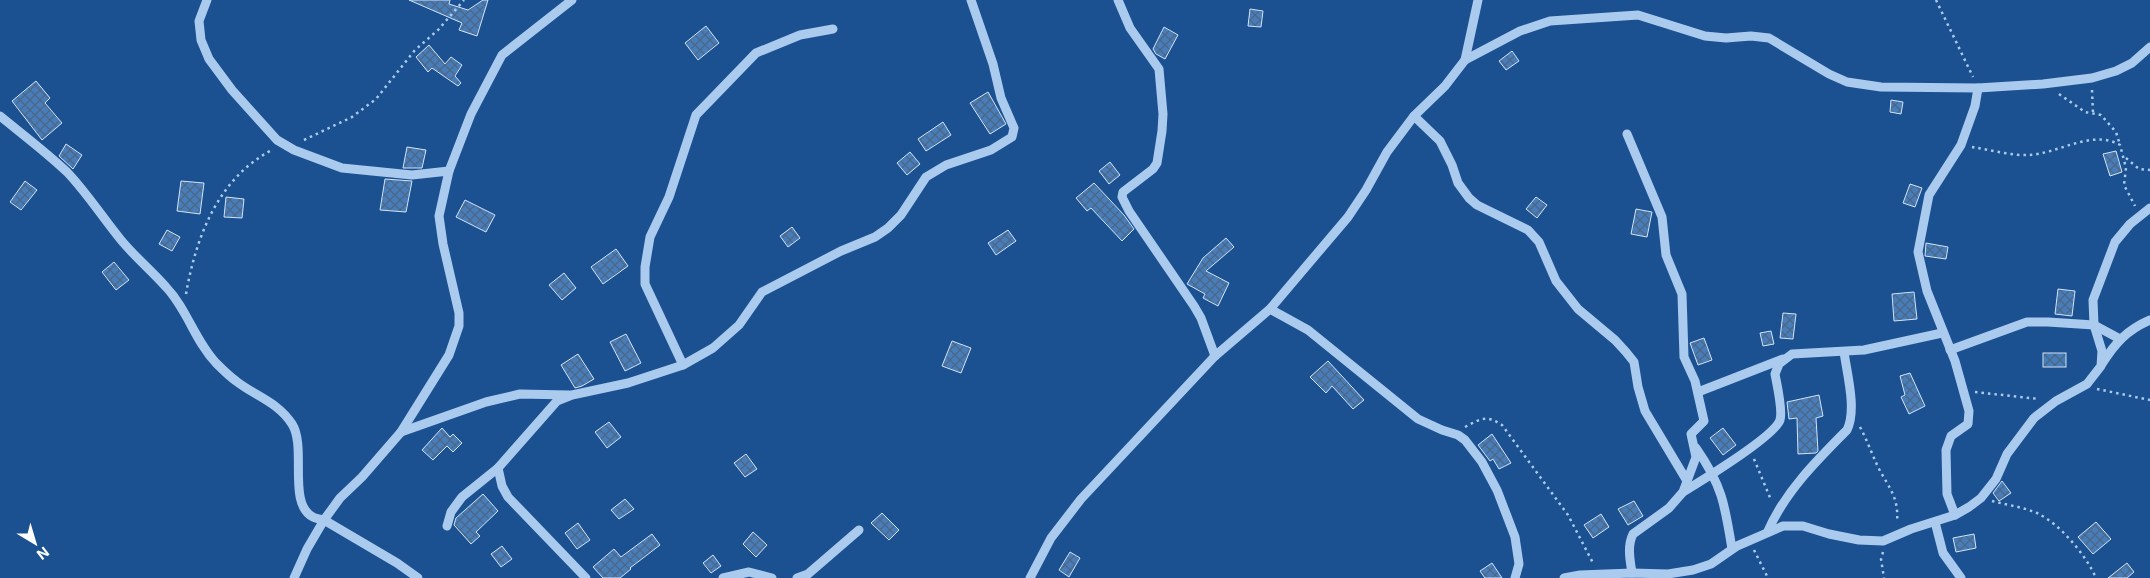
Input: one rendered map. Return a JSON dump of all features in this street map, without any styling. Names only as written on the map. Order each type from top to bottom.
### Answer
[{"type":"street","points":[[207,0],[200,21],[201,40],[208,59],[277,140],[327,164],[342,168],[412,175],[449,171]]},
{"type":"street","points":[[294,578],[306,549],[324,520],[340,498],[362,477],[401,432],[449,355],[459,326],[459,313],[443,244],[439,216],[444,185],[471,114],[502,55],[572,0]]},
{"type":"street","points":[[448,526],[451,512],[462,496],[498,468],[551,406],[563,398],[572,395],[628,383],[683,365],[713,348],[730,335],[762,292],[841,251],[875,237],[888,228],[901,215],[914,192],[926,177],[946,165],[991,150],[1012,137],[1014,128],[1001,98],[993,64],[971,0]]},
{"type":"street","points":[[1118,0],[1130,28],[1159,69],[1163,121],[1157,163],[1153,169],[1128,187],[1123,192],[1122,197],[1129,211],[1194,306],[1215,356]]},
{"type":"street","points":[[1465,60],[1478,0]]},
{"type":"street","points":[[1030,578],[1052,538],[1081,499],[1215,356],[1270,310],[1348,217],[1366,190],[1387,152],[1414,116],[1445,86],[1465,60],[1520,31],[1550,21],[1638,15],[1705,36],[1769,38],[1829,74],[1847,82],[1881,88],[1978,88],[2043,84],[2092,78],[2116,71],[2132,63],[2150,47]]},
{"type":"street","points":[[683,365],[645,284],[644,276],[650,237],[669,197],[696,115],[756,54],[800,35],[834,29]]},
{"type":"street","points":[[1955,515],[1947,494],[1946,450],[1951,436],[1968,424],[1970,420],[1969,411],[1950,350],[1926,291],[1918,252],[1929,195],[1961,145],[1975,106],[1978,88]]},
{"type":"street","points":[[0,116],[71,177],[123,242],[167,287],[183,310],[201,344],[215,362],[236,381],[266,398],[283,411],[294,426],[298,442],[302,504],[313,517],[324,520],[397,562],[418,578]]},
{"type":"street","points":[[1414,116],[1440,141],[1452,165],[1458,183],[1469,198],[1477,205],[1528,230],[1539,242],[1556,281],[1578,309],[1616,340],[1634,362],[1638,387],[1645,410],[1687,481]]},
{"type":"street","points":[[1626,134],[1662,217],[1666,255],[1682,294],[1684,357],[1698,392],[1704,421],[1691,434],[1692,440],[1713,474],[1724,502],[1732,549]]},
{"type":"street","points":[[2101,366],[2101,344],[2094,325],[2092,313],[2093,300],[2115,242],[2126,228],[2150,208]]},
{"type":"street","points":[[1270,310],[1308,330],[1418,418],[1465,440],[1482,462],[1497,490],[1515,537],[1519,554],[1519,564],[1515,578]]},
{"type":"street","points":[[1564,578],[1598,574],[1668,574],[1693,570],[1711,564],[1732,549],[1782,526],[1794,525],[1829,534],[1874,541],[1896,537],[1911,529],[1955,515],[1981,498],[1996,480],[2007,454],[2034,418],[2056,401],[2087,384],[2114,345],[2129,330],[2150,320]]},
{"type":"street","points":[[1950,350],[2027,322],[2094,325],[2120,340]]},
{"type":"street","points":[[1698,392],[1792,354],[1873,349],[1942,332]]},
{"type":"street","points":[[1768,531],[1776,512],[1808,470],[1847,430],[1850,423],[1852,410],[1844,352]]},
{"type":"street","points":[[1632,573],[1630,544],[1633,534],[1669,508],[1683,492],[1750,448],[1780,421],[1781,414],[1775,374],[1777,367],[1783,359]]},
{"type":"street","points":[[401,432],[486,402],[520,394],[572,395]]},
{"type":"street","points":[[1683,492],[1696,457],[1695,447]]},
{"type":"street","points":[[498,468],[508,497],[586,578]]},
{"type":"street","points":[[1935,522],[1943,553],[1961,578]]},
{"type":"street","points":[[797,578],[808,574],[859,530]]},
{"type":"street","points":[[724,578],[749,572],[772,578]]},
{"type":"path","points":[[183,310],[190,270],[198,246],[221,194],[262,155],[335,127],[376,99],[403,63],[438,30],[464,0]]},
{"type":"path","points":[[1936,0],[1978,88]]},
{"type":"path","points":[[2092,78],[2093,114]]},
{"type":"path","points":[[2043,84],[2085,112],[2101,115],[2116,132],[2125,157],[2124,185],[2126,192],[2142,214]]},
{"type":"path","points":[[1961,145],[2030,155],[2103,138],[2112,140],[2120,145]]},
{"type":"path","points":[[2125,157],[2139,169],[2150,170]]},
{"type":"path","points":[[2087,384],[2106,392],[2150,400]]},
{"type":"path","points":[[1964,392],[1987,392],[2056,401]]},
{"type":"path","points":[[1852,410],[1897,500],[1896,537],[1884,549],[1882,554],[1884,578]]},
{"type":"path","points":[[1453,433],[1484,418],[1492,419],[1502,425],[1568,515],[1598,574]]},
{"type":"path","points":[[1750,448],[1762,482],[1776,512]]},
{"type":"path","points":[[1981,498],[2038,514],[2076,545],[2090,565],[2096,578]]},
{"type":"path","points":[[1750,540],[1768,578]]},
{"type":"building","points":[[409,0],[450,0],[449,4],[468,10],[483,0],[488,0],[477,36],[459,30],[462,23]]},
{"type":"building","points":[[1250,9],[1263,11],[1261,27],[1248,26]]},
{"type":"building","points":[[706,26],[719,43],[698,60],[685,43]]},
{"type":"building","points":[[1164,27],[1178,35],[1165,59],[1156,54],[1153,49]]},
{"type":"building","points":[[429,45],[445,64],[451,57],[462,65],[455,76],[461,83],[458,86],[432,68],[428,72],[416,57]]},
{"type":"building","points":[[1512,51],[1519,61],[1506,70],[1499,61]]},
{"type":"building","points":[[36,81],[50,98],[45,103],[62,123],[42,140],[12,101]]},
{"type":"building","points":[[988,92],[1006,124],[990,134],[970,103]]},
{"type":"building","points":[[1891,100],[1903,102],[1901,114],[1890,112]]},
{"type":"building","points":[[943,122],[951,135],[926,151],[918,139]]},
{"type":"building","points":[[66,144],[82,155],[73,169],[59,156]]},
{"type":"building","points":[[407,147],[426,150],[422,168],[403,168]]},
{"type":"building","points":[[2116,151],[2122,172],[2110,176],[2103,154]]},
{"type":"building","points":[[910,152],[920,164],[907,175],[897,163]]},
{"type":"building","points":[[1110,162],[1120,175],[1109,184],[1099,171]]},
{"type":"building","points":[[385,179],[412,181],[406,212],[380,210]]},
{"type":"building","points":[[25,181],[37,190],[21,210],[10,202]]},
{"type":"building","points":[[181,181],[204,183],[200,214],[177,211]]},
{"type":"building","points":[[1094,183],[1124,215],[1134,229],[1122,241],[1091,208],[1087,211],[1076,198]]},
{"type":"building","points":[[1910,184],[1922,188],[1915,207],[1903,203]]},
{"type":"building","points":[[226,197],[244,199],[242,218],[224,217]]},
{"type":"building","points":[[1536,197],[1547,205],[1537,218],[1526,209]]},
{"type":"building","points":[[465,200],[495,215],[486,232],[456,217]]},
{"type":"building","points":[[1636,209],[1652,212],[1647,237],[1631,234]]},
{"type":"building","points":[[792,227],[800,238],[788,247],[780,236]]},
{"type":"building","points":[[167,230],[180,237],[172,251],[159,244]]},
{"type":"building","points":[[1008,230],[1016,241],[996,255],[988,243]]},
{"type":"building","points":[[1226,238],[1234,247],[1206,271],[1229,283],[1218,306],[1203,298],[1205,294],[1187,284],[1203,258]]},
{"type":"building","points":[[1926,243],[1948,247],[1946,259],[1925,256]]},
{"type":"building","points":[[616,249],[628,266],[603,284],[591,267]]},
{"type":"building","points":[[114,262],[129,280],[116,290],[102,272]]},
{"type":"building","points":[[564,273],[576,288],[562,300],[549,285]]},
{"type":"building","points":[[2058,289],[2075,291],[2072,316],[2055,314]]},
{"type":"building","points":[[1914,292],[1917,319],[1894,321],[1892,294]]},
{"type":"building","points":[[1783,313],[1796,314],[1793,339],[1780,338]]},
{"type":"building","points":[[1771,331],[1774,344],[1763,346],[1760,333]]},
{"type":"building","points":[[626,334],[641,363],[625,371],[610,342]]},
{"type":"building","points":[[1704,338],[1712,360],[1698,365],[1690,343]]},
{"type":"building","points":[[952,341],[971,348],[961,373],[942,366]]},
{"type":"building","points":[[2043,353],[2066,353],[2066,367],[2043,367]]},
{"type":"building","points":[[578,354],[594,379],[575,388],[561,365]]},
{"type":"building","points":[[1328,361],[1364,400],[1353,409],[1332,386],[1326,393],[1310,377]]},
{"type":"building","points":[[1910,373],[1925,406],[1909,414],[1901,397],[1905,395],[1900,376]]},
{"type":"building","points":[[1819,395],[1823,416],[1816,418],[1818,451],[1816,453],[1798,454],[1797,418],[1789,419],[1787,402]]},
{"type":"building","points":[[609,422],[621,437],[607,448],[595,432]]},
{"type":"building","points":[[442,428],[450,437],[453,434],[462,443],[453,452],[447,446],[433,460],[422,450]]},
{"type":"building","points":[[1723,428],[1736,445],[1723,455],[1710,438]]},
{"type":"building","points":[[1492,434],[1511,463],[1499,469],[1493,459],[1490,461],[1478,445]]},
{"type":"building","points":[[746,454],[757,469],[745,477],[734,463]]},
{"type":"building","points":[[2002,481],[2011,493],[1999,501],[1993,493]]},
{"type":"building","points":[[483,494],[498,511],[476,532],[480,536],[471,544],[454,525],[456,518]]},
{"type":"building","points":[[625,499],[634,509],[619,519],[611,510]]},
{"type":"building","points":[[1634,501],[1643,516],[1628,525],[1618,509]]},
{"type":"building","points":[[882,513],[899,530],[889,540],[871,523]]},
{"type":"building","points":[[1601,514],[1609,527],[1593,538],[1584,525]]},
{"type":"building","points":[[2096,522],[2111,539],[2093,554],[2078,537]]},
{"type":"building","points":[[578,523],[590,540],[577,549],[565,533]]},
{"type":"building","points":[[753,532],[767,545],[756,557],[743,544]]},
{"type":"building","points":[[652,534],[660,545],[620,578],[603,578],[593,567],[614,549],[621,557]]},
{"type":"building","points":[[1974,534],[1976,548],[1956,552],[1953,538]]},
{"type":"building","points":[[502,546],[512,559],[501,567],[491,554]]},
{"type":"building","points":[[1070,552],[1080,558],[1069,577],[1059,570]]},
{"type":"building","points":[[713,555],[721,566],[711,573],[703,563]]},
{"type":"building","points":[[1492,563],[1502,578],[1485,578],[1480,571]]},
{"type":"building","points":[[2127,563],[2134,572],[2127,578],[2108,578]]}]
